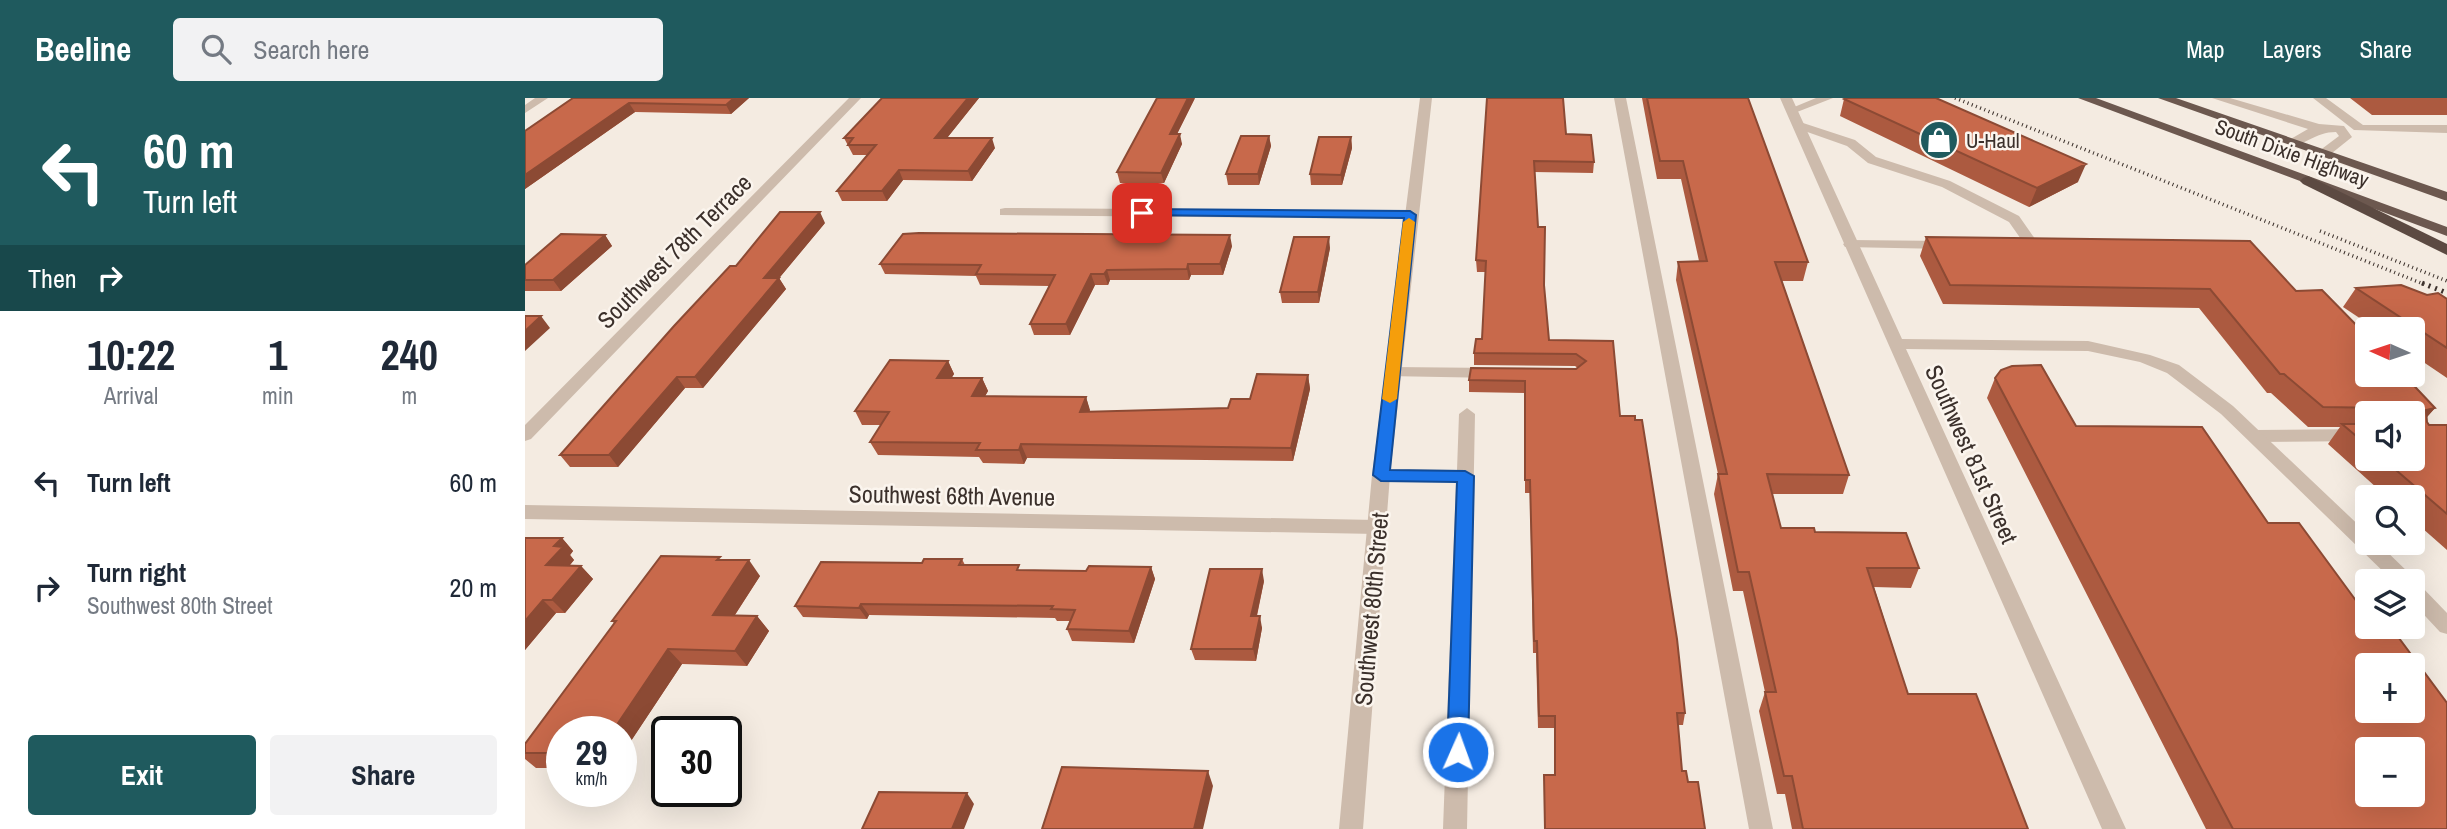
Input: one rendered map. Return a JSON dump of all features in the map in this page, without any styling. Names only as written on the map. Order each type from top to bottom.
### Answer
[{"type":"highway","name":"South Dixie Highway","points":[[2084,98],[2447,232]]},
{"type":"highway","name":"South Dixie Highway","points":[[2164,98],[2447,197]]},
{"type":"highway","points":[[2308,181],[2447,250]]},
{"type":"street","points":[[525,110],[542,98]]},
{"type":"street","name":"Southwest 78th Terrace","points":[[525,435],[855,98]]},
{"type":"street","name":"Southwest 80th Street","points":[[1351,829],[1381,475],[1426,98]]},
{"type":"street","points":[[1620,98],[1761,829]]},
{"type":"street","points":[[1793,111],[1826,98]]},
{"type":"street","points":[[2218,98],[2318,128],[2447,130]]},
{"type":"street","points":[[2319,98],[2360,128]]},
{"type":"street","points":[[1793,111],[1851,143],[1872,160],[1946,184],[2014,219],[2033,246],[2005,246]]},
{"type":"street","name":"Southwest 81st Street","points":[[1793,111],[1850,244],[2115,829]]},
{"type":"street","points":[[2293,143],[2318,128]]},
{"type":"street","points":[[2323,154],[2346,137],[2340,128]]},
{"type":"street","points":[[1005,212],[1410,215]]},
{"type":"street","points":[[1850,244],[1964,245]]},
{"type":"street","points":[[1895,344],[2088,346],[2144,358],[2173,369],[2199,386],[2254,436],[2393,569]]},
{"type":"street","points":[[1393,372],[1508,373]]},
{"type":"street","points":[[1455,829],[1467,414]]},
{"type":"street","points":[[2254,436],[2355,435]]},
{"type":"street","points":[[1381,475],[1465,476]]},
{"type":"street","name":"Southwest 68th Avenue","points":[[525,512],[1377,527]]},
{"type":"street","points":[[2425,603],[2447,626]]},
{"type":"building","points":[[573,98],[734,98],[726,105],[629,103],[525,175],[525,131]]},
{"type":"building","points":[[882,98],[968,98],[935,138],[992,138],[968,171],[899,170],[882,191],[837,191],[876,145],[848,145],[853,138],[844,138]]},
{"type":"building","points":[[1157,98],[1188,98],[1170,134],[1180,134],[1161,173],[1117,172]]},
{"type":"building","points":[[1487,98],[1563,98],[1566,134],[1591,135],[1594,162],[1534,161],[1538,227],[1545,227],[1544,285],[1549,340],[1613,341],[1620,416],[1635,416],[1635,420],[1642,420],[1677,639],[1685,713],[1677,713],[1682,771],[1686,771],[1688,782],[1698,782],[1705,829],[1545,829],[1544,775],[1555,775],[1555,716],[1539,716],[1537,641],[1534,641],[1530,480],[1525,480],[1525,381],[1469,380],[1471,368],[1576,369],[1586,361],[1576,354],[1474,353],[1476,339],[1482,339],[1486,261],[1476,260]]},
{"type":"building","points":[[1647,98],[1748,98],[1808,262],[1775,262],[1849,475],[1767,474],[1781,528],[1814,528],[1815,532],[1906,533],[1919,568],[1867,568],[1908,694],[1976,694],[2028,829],[1803,829],[1792,776],[1784,776],[1765,692],[1776,692],[1749,572],[1738,572],[1718,474],[1727,474],[1678,262],[1707,261],[1683,161],[1660,161]]},
{"type":"building","points":[[1936,98],[2086,164],[2037,188],[1844,99]]},
{"type":"building","points":[[1241,136],[1269,136],[1258,174],[1226,174]]},
{"type":"building","points":[[1319,137],[1351,137],[1341,175],[1310,174]]},
{"type":"building","points":[[780,212],[820,212],[764,278],[779,278],[695,377],[677,377],[609,455],[560,455],[674,326],[730,266],[736,266]]},
{"type":"building","points":[[561,234],[605,235],[553,280],[525,280],[525,265]]},
{"type":"building","points":[[903,234],[1230,235],[1220,264],[1188,264],[1187,269],[1107,270],[1104,274],[1091,274],[1066,324],[1030,324],[1055,275],[976,274],[981,265],[880,264]]},
{"type":"building","points":[[1294,237],[1329,237],[1318,292],[1280,292]]},
{"type":"building","points":[[1926,237],[2250,241],[2296,291],[2322,290],[2355,324],[2355,387],[2415,387],[2435,408],[2426,410],[2429,425],[2447,425],[2447,514],[2425,495],[2425,485],[2413,485],[2397,471],[2425,471],[2425,401],[2355,401],[2355,408],[2323,407],[2284,374],[2280,374],[2210,289],[1950,285]]},
{"type":"building","points":[[2401,285],[2427,295],[2438,293],[2447,299],[2447,348],[2425,333],[2425,317],[2400,317],[2356,288]]},
{"type":"building","points":[[525,316],[541,316],[525,331]]},
{"type":"building","points":[[890,360],[948,361],[937,378],[982,378],[972,396],[1086,397],[1080,412],[1228,408],[1231,399],[1250,399],[1257,374],[1308,375],[1291,448],[1021,444],[1019,450],[976,450],[980,443],[870,442],[889,412],[855,411]]},
{"type":"building","points":[[2041,365],[2076,426],[2202,427],[2268,523],[2299,523],[2355,599],[2355,639],[2400,639],[2410,653],[2355,653],[2355,723],[2425,723],[2425,673],[2447,703],[2447,829],[2233,829],[1995,378],[2001,370],[2012,366]]},
{"type":"building","points":[[2342,424],[2355,424],[2355,435]]},
{"type":"building","points":[[525,538],[562,538],[554,546],[563,547],[546,565],[581,566],[552,600],[543,600],[525,621]]},
{"type":"building","points":[[661,556],[749,560],[713,615],[757,616],[735,651],[668,649],[623,716],[546,716],[546,753],[525,753],[525,744],[616,621],[612,621]]},
{"type":"building","points":[[924,559],[962,559],[959,565],[1019,565],[1017,570],[1086,571],[1089,566],[1151,567],[1129,631],[1067,629],[1075,610],[1051,609],[1053,606],[795,606],[821,562],[922,563]]},
{"type":"building","points":[[1210,569],[1262,569],[1251,616],[1260,616],[1253,649],[1191,649]]},
{"type":"building","points":[[1062,767],[1208,771],[1194,829],[1042,829]]},
{"type":"building","points":[[879,792],[967,793],[952,829],[862,829]]},
{"type":"railway","points":[[1955,98],[2426,285]]},
{"type":"railway","points":[[2320,231],[2447,281]]},
{"type":"railway","points":[[2422,283],[2447,293]]},
{"type":"slow traffic","points":[[1390,399],[1409,222]]},
{"type":"place","name":"U-Haul","points":[[1939,140]]},
{"type":"route","points":[[1142,213],[1410,215],[1381,475],[1465,476],[1458,752]]}]
